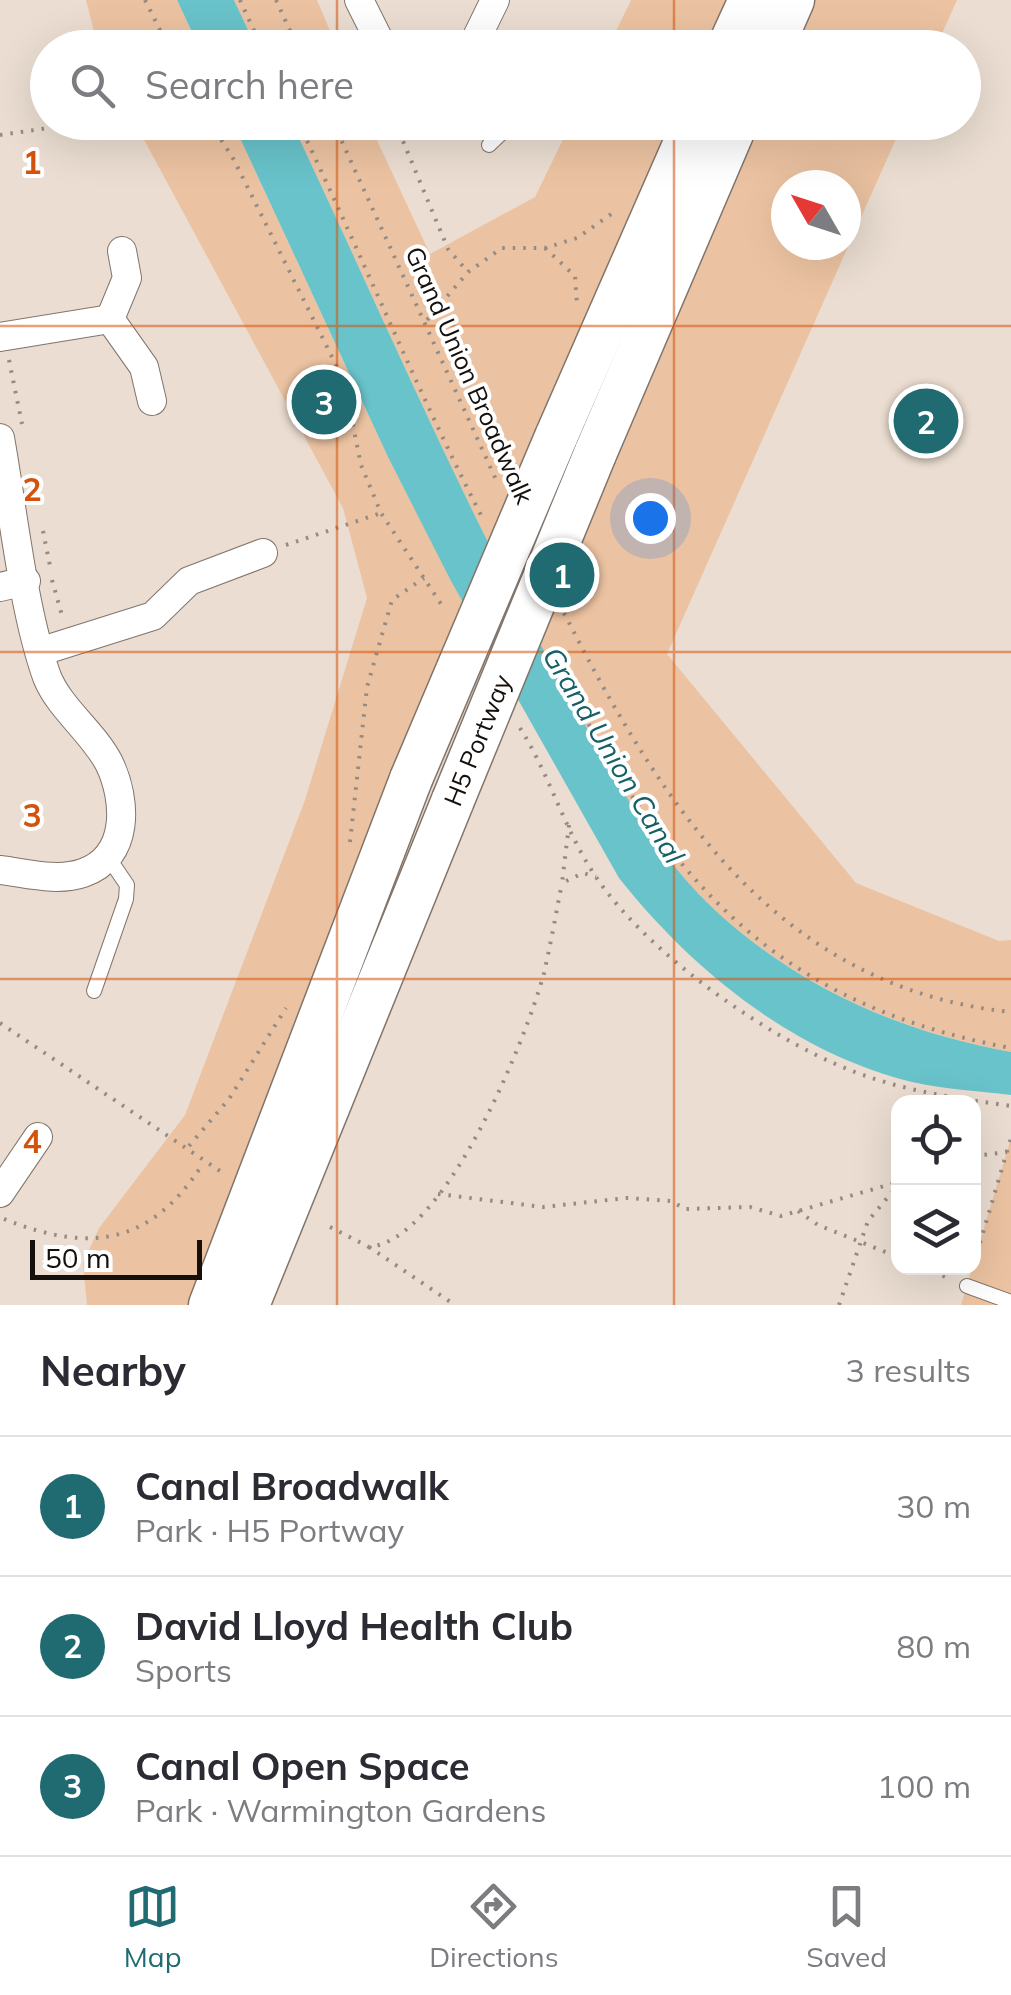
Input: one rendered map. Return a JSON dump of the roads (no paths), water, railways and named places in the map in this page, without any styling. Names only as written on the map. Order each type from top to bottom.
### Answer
[{"type":"main road","points":[[736,30],[750,0]]},
{"type":"main road","points":[[780,30],[794,0]]},
{"type":"main road","name":"H5 Portway","points":[[210,1305],[411,779],[686,140]]},
{"type":"main road","name":"H5 Portway","points":[[248,1305],[452,800],[729,140]]},
{"type":"street","points":[[359,0],[374,30]]},
{"type":"street","points":[[481,30],[495,0]]},
{"type":"street","points":[[110,318],[127,278],[122,251]]},
{"type":"street","points":[[0,337],[110,318]]},
{"type":"street","points":[[110,318],[144,367],[152,401]]},
{"type":"street","points":[[0,438],[13,584],[42,652],[48,677],[109,763],[122,796],[121,833],[108,857],[84,872],[58,877],[0,870]]},
{"type":"street","points":[[42,652],[153,616],[188,582],[262,554]]},
{"type":"street","points":[[0,1193],[38,1136]]},
{"type":"lane","points":[[488,145],[494,140]]},
{"type":"lane","points":[[94,991],[126,900],[127,885],[108,857]]},
{"type":"lane","points":[[967,1286],[1011,1302]]},
{"type":"water","points":[[177,0],[234,0],[248,30],[191,30]]},
{"type":"water","points":[[241,140],[300,140],[428,417],[536,636],[605,761],[674,865],[716,911],[748,938],[817,984],[891,1019],[1011,1052],[1011,1095],[912,1082],[827,1051],[749,1004],[679,945],[619,878],[451,581],[388,457]]},
{"type":"place","name":"Canal Open Space","points":[[324,402]]},
{"type":"place","name":"David Lloyd Health Club","points":[[926,421]]},
{"type":"place","name":"Canal Broadwalk","points":[[562,575]]},
{"type":"water label","name":"Grand Union Canal","points":[[614,755]]}]
